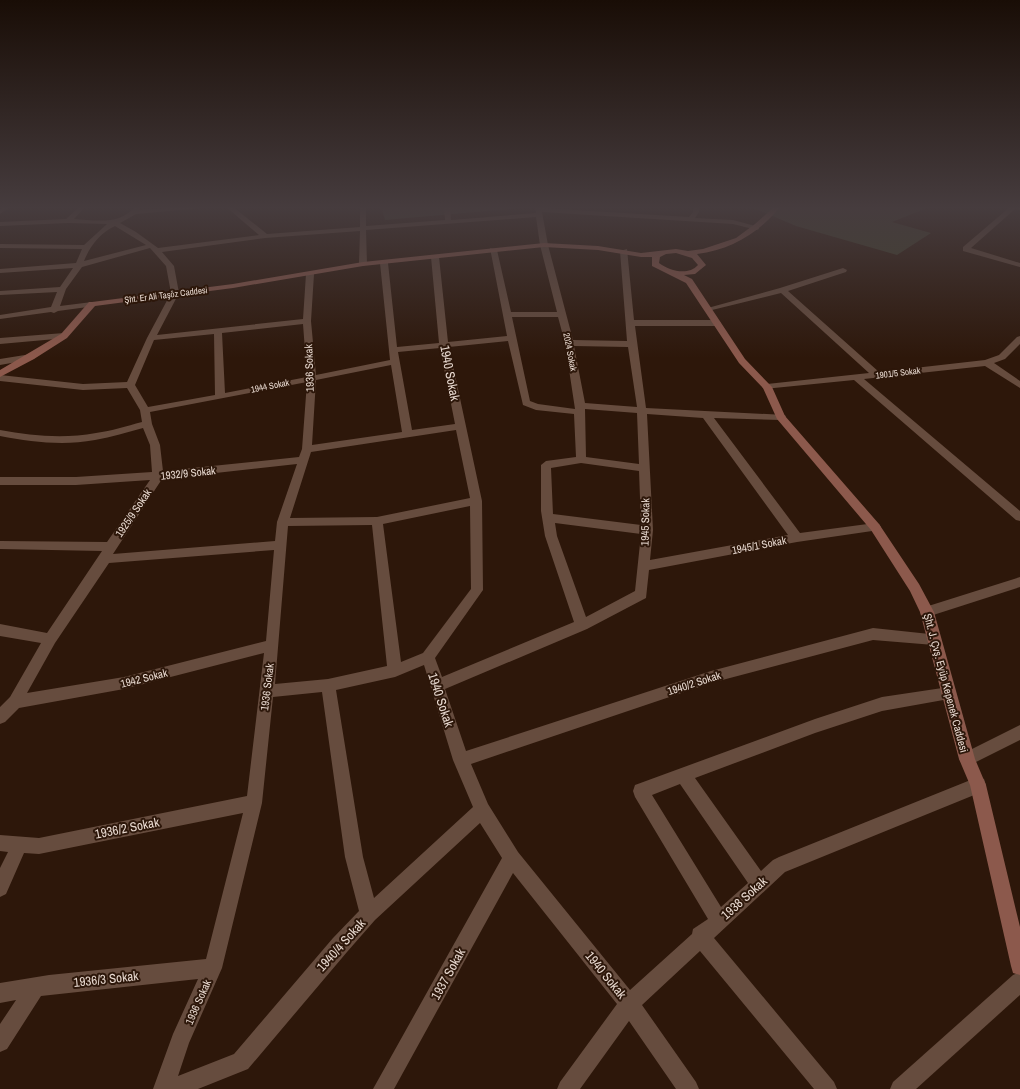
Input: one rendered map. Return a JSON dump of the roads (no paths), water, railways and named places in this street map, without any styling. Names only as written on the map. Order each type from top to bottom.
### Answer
[{"type":"street","points":[[54,311],[62,289],[79,265],[82,257]]},
{"type":"street","points":[[0,271],[79,265],[110,257]]},
{"type":"street","points":[[130,385],[151,338],[175,293],[170,266],[163,257]]},
{"type":"street","points":[[363,257],[363,264]]},
{"type":"street","name":"Şht. Er Ali Taşöz Caddesi","points":[[92,304],[310,274],[363,264],[435,257]]},
{"type":"street","name":"1940 Sokak","points":[[435,257],[444,345],[476,501],[477,590],[428,657],[461,760],[482,810],[512,858],[629,1004],[689,1089]]},
{"type":"street","points":[[494,257],[526,403],[536,407],[781,417]]},
{"type":"street","name":"2024 Sokak","points":[[547,257],[569,343],[580,409],[581,460]]},
{"type":"street","name":"1945 Sokak","points":[[437,686],[582,625],[641,594],[647,530],[642,411],[632,344],[624,257]]},
{"type":"street","points":[[644,257],[669,271],[690,276],[702,265],[698,258]]},
{"type":"street","points":[[655,264],[656,257]]},
{"type":"street","points":[[992,257],[1020,265]]},
{"type":"street","points":[[384,263],[393,350],[408,435]]},
{"type":"street","points":[[708,309],[783,290],[843,270]]},
{"type":"street","name":"1936 Sokak","points":[[163,1089],[180,1041],[213,968],[254,803],[272,645],[283,522],[305,455],[312,378],[307,321],[310,274]]},
{"type":"street","name":"Şht. J. Çvş. Eyüp Kepenek Caddesi","points":[[690,276],[708,309],[742,361],[767,387],[781,417],[875,527],[915,588],[928,612],[967,759],[978,785],[1020,966]]},
{"type":"street","points":[[0,293],[62,289]]},
{"type":"street","points":[[783,290],[878,375]]},
{"type":"street","points":[[0,317],[54,311],[92,304]]},
{"type":"street","points":[[0,374],[31,357],[64,336],[92,304]]},
{"type":"street","points":[[0,324],[84,314]]},
{"type":"street","points":[[507,315],[562,314]]},
{"type":"street","points":[[151,338],[307,321]]},
{"type":"street","points":[[630,323],[717,323]]},
{"type":"street","points":[[218,330],[220,395]]},
{"type":"street","points":[[0,341],[64,336]]},
{"type":"street","points":[[393,350],[512,338]]},
{"type":"street","name":"1901/5 Sokak","points":[[767,387],[987,363],[1002,357],[1020,339]]},
{"type":"street","points":[[569,343],[632,344]]},
{"type":"street","points":[[0,362],[31,357]]},
{"type":"street","name":"1944 Sokak","points":[[145,410],[184,404],[220,395],[395,362]]},
{"type":"street","points":[[987,363],[1020,385]]},
{"type":"street","points":[[0,378],[83,386],[130,385]]},
{"type":"street","points":[[857,378],[1020,517]]},
{"type":"street","points":[[130,385],[145,410],[147,424],[155,445],[158,476]]},
{"type":"street","points":[[706,415],[797,538]]},
{"type":"street","points":[[0,433],[24,438],[55,440],[75,439],[88,438],[147,424]]},
{"type":"street","name":"1932/9 Sokak","points":[[0,481],[75,481],[158,476],[305,455],[461,426]]},
{"type":"street","points":[[582,625],[551,536],[548,518],[546,465],[581,460],[644,468]]},
{"type":"street","name":"1925/9 Sokak","points":[[0,717],[15,702],[50,639],[158,476]]},
{"type":"street","points":[[283,522],[377,521],[476,501]]},
{"type":"street","points":[[548,518],[647,530]]},
{"type":"street","points":[[377,521],[395,671]]},
{"type":"street","name":"1945/1 Sokak","points":[[643,566],[797,538],[875,527]]},
{"type":"street","points":[[0,545],[108,553],[280,545]]},
{"type":"street","points":[[928,612],[1020,582]]},
{"type":"street","points":[[0,630],[50,639]]},
{"type":"street","name":"1940/2 Sokak","points":[[461,760],[710,677],[844,641],[873,634],[934,639]]},
{"type":"street","name":"1942 Sokak","points":[[15,702],[124,683],[272,645]]},
{"type":"street","points":[[266,691],[328,685],[395,671],[428,657]]},
{"type":"street","name":"1940/4 Sokak","points":[[172,1089],[241,1062],[340,945],[369,914],[354,857],[328,685]]},
{"type":"street","points":[[719,920],[641,791],[815,726],[882,704],[950,693]]},
{"type":"street","points":[[967,759],[1020,732]]},
{"type":"street","points":[[683,775],[759,884]]},
{"type":"street","name":"1938 Sokak","points":[[567,1089],[629,1004],[700,936],[779,866],[978,785]]},
{"type":"street","name":"1936/2 Sokak","points":[[0,843],[39,846],[254,803]]},
{"type":"street","points":[[369,914],[482,810]]},
{"type":"street","points":[[0,888],[20,844]]},
{"type":"street","name":"1937 Sokak","points":[[383,1089],[512,858]]},
{"type":"street","points":[[700,936],[827,1089]]},
{"type":"street","name":"1936/3 Sokak","points":[[0,993],[213,968]]},
{"type":"street","points":[[900,1089],[1020,982]]},
{"type":"street","points":[[0,1042],[35,988]]}]
